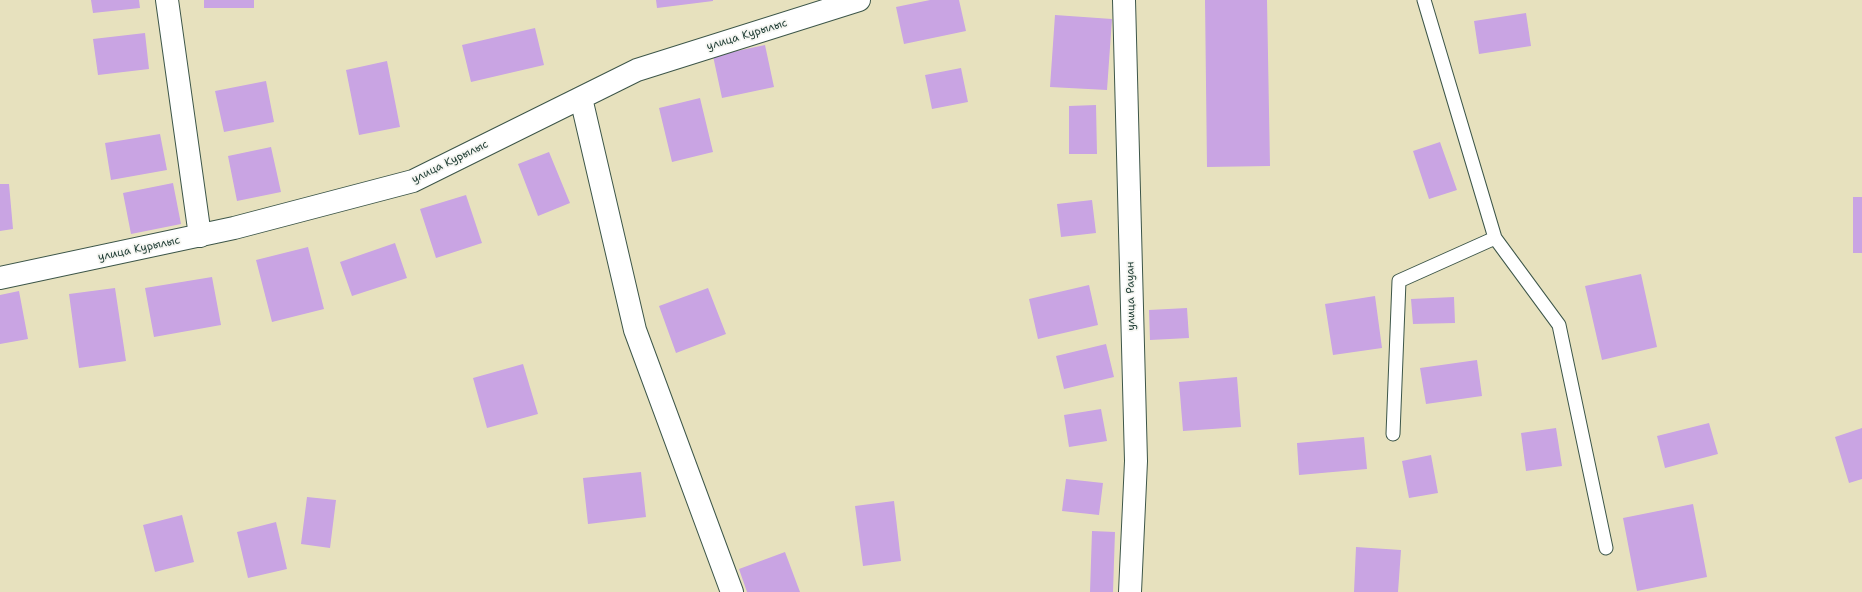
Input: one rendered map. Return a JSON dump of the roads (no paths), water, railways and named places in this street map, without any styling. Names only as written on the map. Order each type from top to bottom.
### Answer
[{"type":"street","points":[[167,0],[200,236]]},
{"type":"street","name":"улица Курылыс","points":[[0,278],[200,236],[413,181],[637,70],[859,0]]},
{"type":"street","name":"улица Рауан","points":[[1124,0],[1136,461],[1130,592]]},
{"type":"street","points":[[581,98],[635,330],[732,592]]},
{"type":"lane","points":[[1424,0],[1495,238],[1559,325],[1606,548]]},
{"type":"lane","points":[[1393,434],[1399,281],[1495,238]]}]
